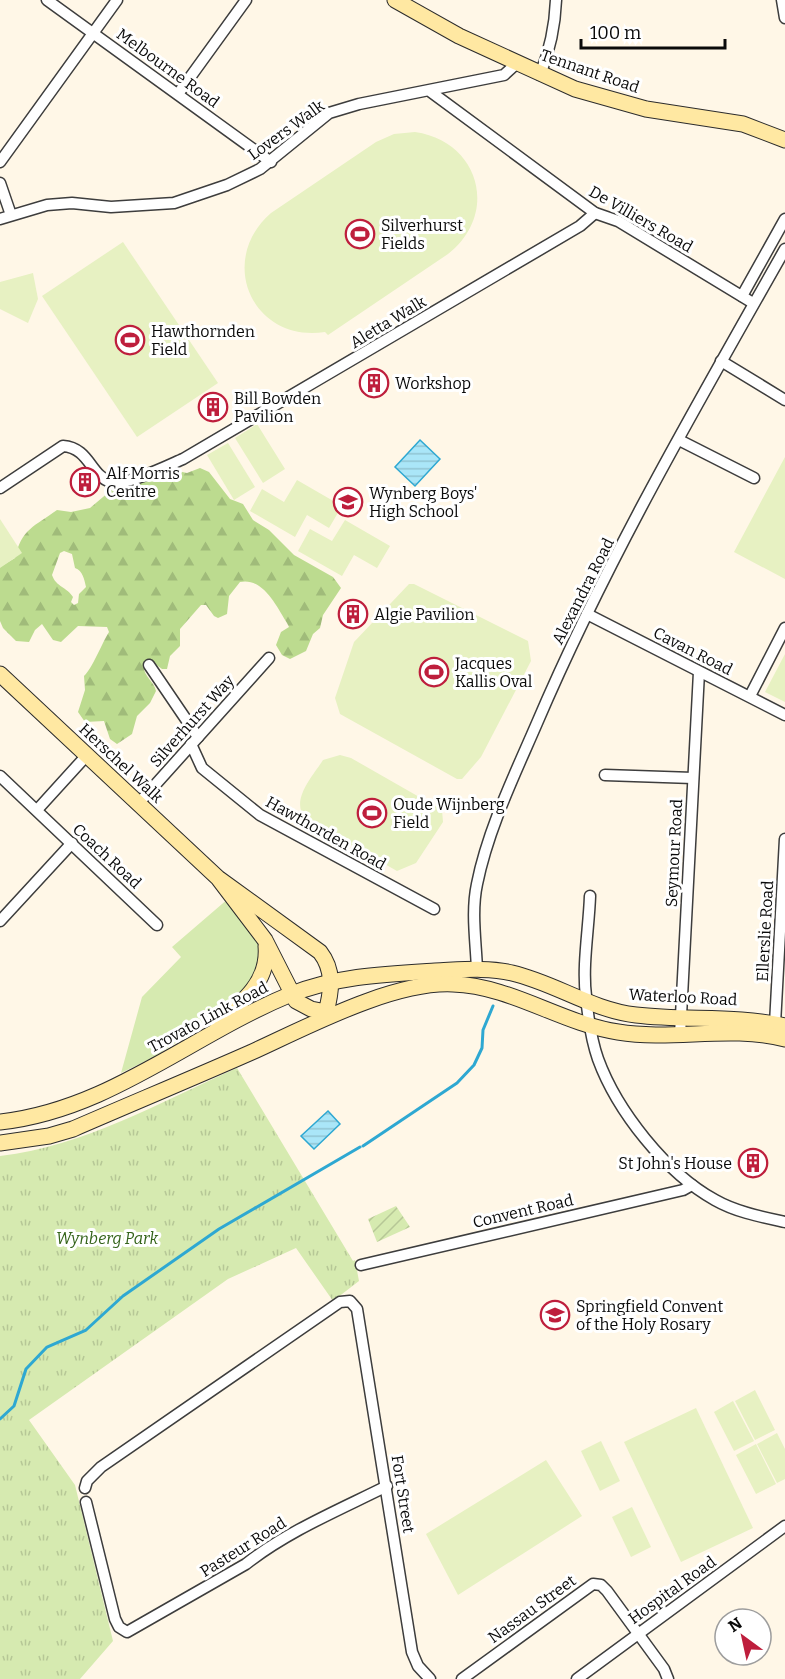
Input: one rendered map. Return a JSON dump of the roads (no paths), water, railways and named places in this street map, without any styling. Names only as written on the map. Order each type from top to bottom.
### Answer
[{"type":"main road","name":"Tennant Road","points":[[394,0],[431,22],[540,75],[631,106],[723,119],[785,140]]},
{"type":"main road","name":"Herschel Walk","points":[[0,674],[218,878],[312,945],[327,961],[331,982]]},
{"type":"main road","name":"Herschel Walk","points":[[218,878],[265,940],[291,994]]},
{"type":"main road","points":[[183,1050],[190,1041],[240,1004],[257,986],[266,966],[265,940]]},
{"type":"main road","name":"Trovato Link Road","points":[[0,1122],[40,1114],[92,1098],[223,1026],[291,994],[331,982],[378,974],[477,970]]},
{"type":"main road","name":"Waterloo Road","points":[[477,970],[512,973],[587,1002],[637,1015],[750,1019],[781,1017]]},
{"type":"main road","points":[[326,1012],[331,982]]},
{"type":"main road","name":"Waterloo Road","points":[[412,989],[443,984],[477,986],[513,995],[590,1025],[626,1033],[744,1034],[785,1039]]},
{"type":"main road","points":[[278,1040],[295,1027],[326,1012],[388,989],[412,989]]},
{"type":"main road","points":[[0,1143],[49,1136],[73,1129],[373,1000],[412,989]]},
{"type":"main road","points":[[291,994],[303,1006],[326,1012]]},
{"type":"street","name":"Melbourne Road","points":[[47,0],[271,162]]},
{"type":"street","points":[[0,162],[117,0]]},
{"type":"street","points":[[178,94],[246,0]]},
{"type":"street","points":[[540,75],[547,58],[555,19],[556,0]]},
{"type":"street","points":[[782,0],[785,18]]},
{"type":"street","name":"Lovers Walk","points":[[0,219],[47,205],[72,203],[111,207],[174,203],[227,185],[271,162],[329,113],[359,104],[431,92],[504,75],[517,63]]},
{"type":"street","name":"De Villiers Road","points":[[431,92],[595,213],[618,221],[753,303]]},
{"type":"street","points":[[0,183],[11,215]]},
{"type":"street","name":"Aletta Walk","points":[[0,488],[63,446],[81,452],[100,476],[116,482],[162,468],[194,454],[580,226],[595,213]]},
{"type":"street","points":[[742,296],[785,219]]},
{"type":"street","name":"Alexandra Road","points":[[477,970],[475,897],[486,853],[535,728],[587,614],[721,361],[785,249]]},
{"type":"street","points":[[764,258],[776,265]]},
{"type":"street","points":[[755,272],[768,279]]},
{"type":"street","points":[[721,361],[785,400]]},
{"type":"street","points":[[679,440],[754,478]]},
{"type":"street","name":"Cavan Road","points":[[587,614],[785,715]]},
{"type":"street","points":[[750,696],[785,627]]},
{"type":"street","name":"Silverhurst Way","points":[[138,804],[269,658]]},
{"type":"street","name":"Hawthorden Road","points":[[149,665],[195,741],[202,768],[260,815],[434,909]]},
{"type":"street","name":"Seymour Road","points":[[680,1035],[699,672]]},
{"type":"street","points":[[37,810],[87,755]]},
{"type":"street","points":[[605,775],[693,778]]},
{"type":"street","name":"Coach Road","points":[[0,776],[157,924]]},
{"type":"street","name":"Ellerslie Road","points":[[781,1017],[785,839]]},
{"type":"street","points":[[0,921],[72,843]]},
{"type":"street","points":[[590,896],[587,1002],[590,1025],[603,1071],[641,1134],[654,1150],[692,1185],[718,1202],[738,1210],[785,1221]]},
{"type":"street","name":"Convent Road","points":[[361,1265],[683,1190],[692,1185]]},
{"type":"street","name":"Fort Street","points":[[85,1488],[87,1481],[100,1467],[340,1302],[350,1301],[357,1309],[412,1652],[418,1666],[430,1679]]},
{"type":"street","name":"Pasteur Road","points":[[86,1502],[119,1627],[128,1632],[305,1526],[387,1486]]},
{"type":"street","name":"Hospital Road","points":[[577,1679],[785,1526]]},
{"type":"street","name":"Nassau Street","points":[[462,1679],[593,1584],[604,1588],[638,1634]]},
{"type":"street","points":[[638,1634],[664,1669],[668,1679]]},
{"type":"water","points":[[420,440],[440,459],[415,486],[395,467]]},
{"type":"water","points":[[328,1111],[340,1124],[314,1149],[301,1136]]},
{"type":"waterway","points":[[363,1146],[457,1083],[474,1065],[482,1048],[483,1030],[493,1006]]},
{"type":"waterway","points":[[0,1419],[14,1406],[26,1369],[47,1347],[86,1330],[123,1296],[219,1229],[360,1147]]},
{"type":"place","name":"Silverhurst Fields","points":[[360,234]]},
{"type":"place","name":"Hawthornden Field","points":[[130,340]]},
{"type":"place","name":"Workshop","points":[[374,383]]},
{"type":"place","name":"Bill Bowden Pavilion","points":[[213,407]]},
{"type":"place","name":"Alf Morris Centre","points":[[85,482]]},
{"type":"place","name":"Wynberg Boys' High School","points":[[348,502]]},
{"type":"place","name":"Algie Pavilion","points":[[353,614]]},
{"type":"place","name":"Jacques Kallis Oval","points":[[434,672]]},
{"type":"place","name":"Oude Wijnberg Field","points":[[372,813]]},
{"type":"place","name":"St John's House","points":[[753,1163]]},
{"type":"place","name":"Springfield Convent of the Holy Rosary","points":[[555,1315]]},
{"type":"park label","name":"Wynberg Park","points":[[107,1238]]}]
